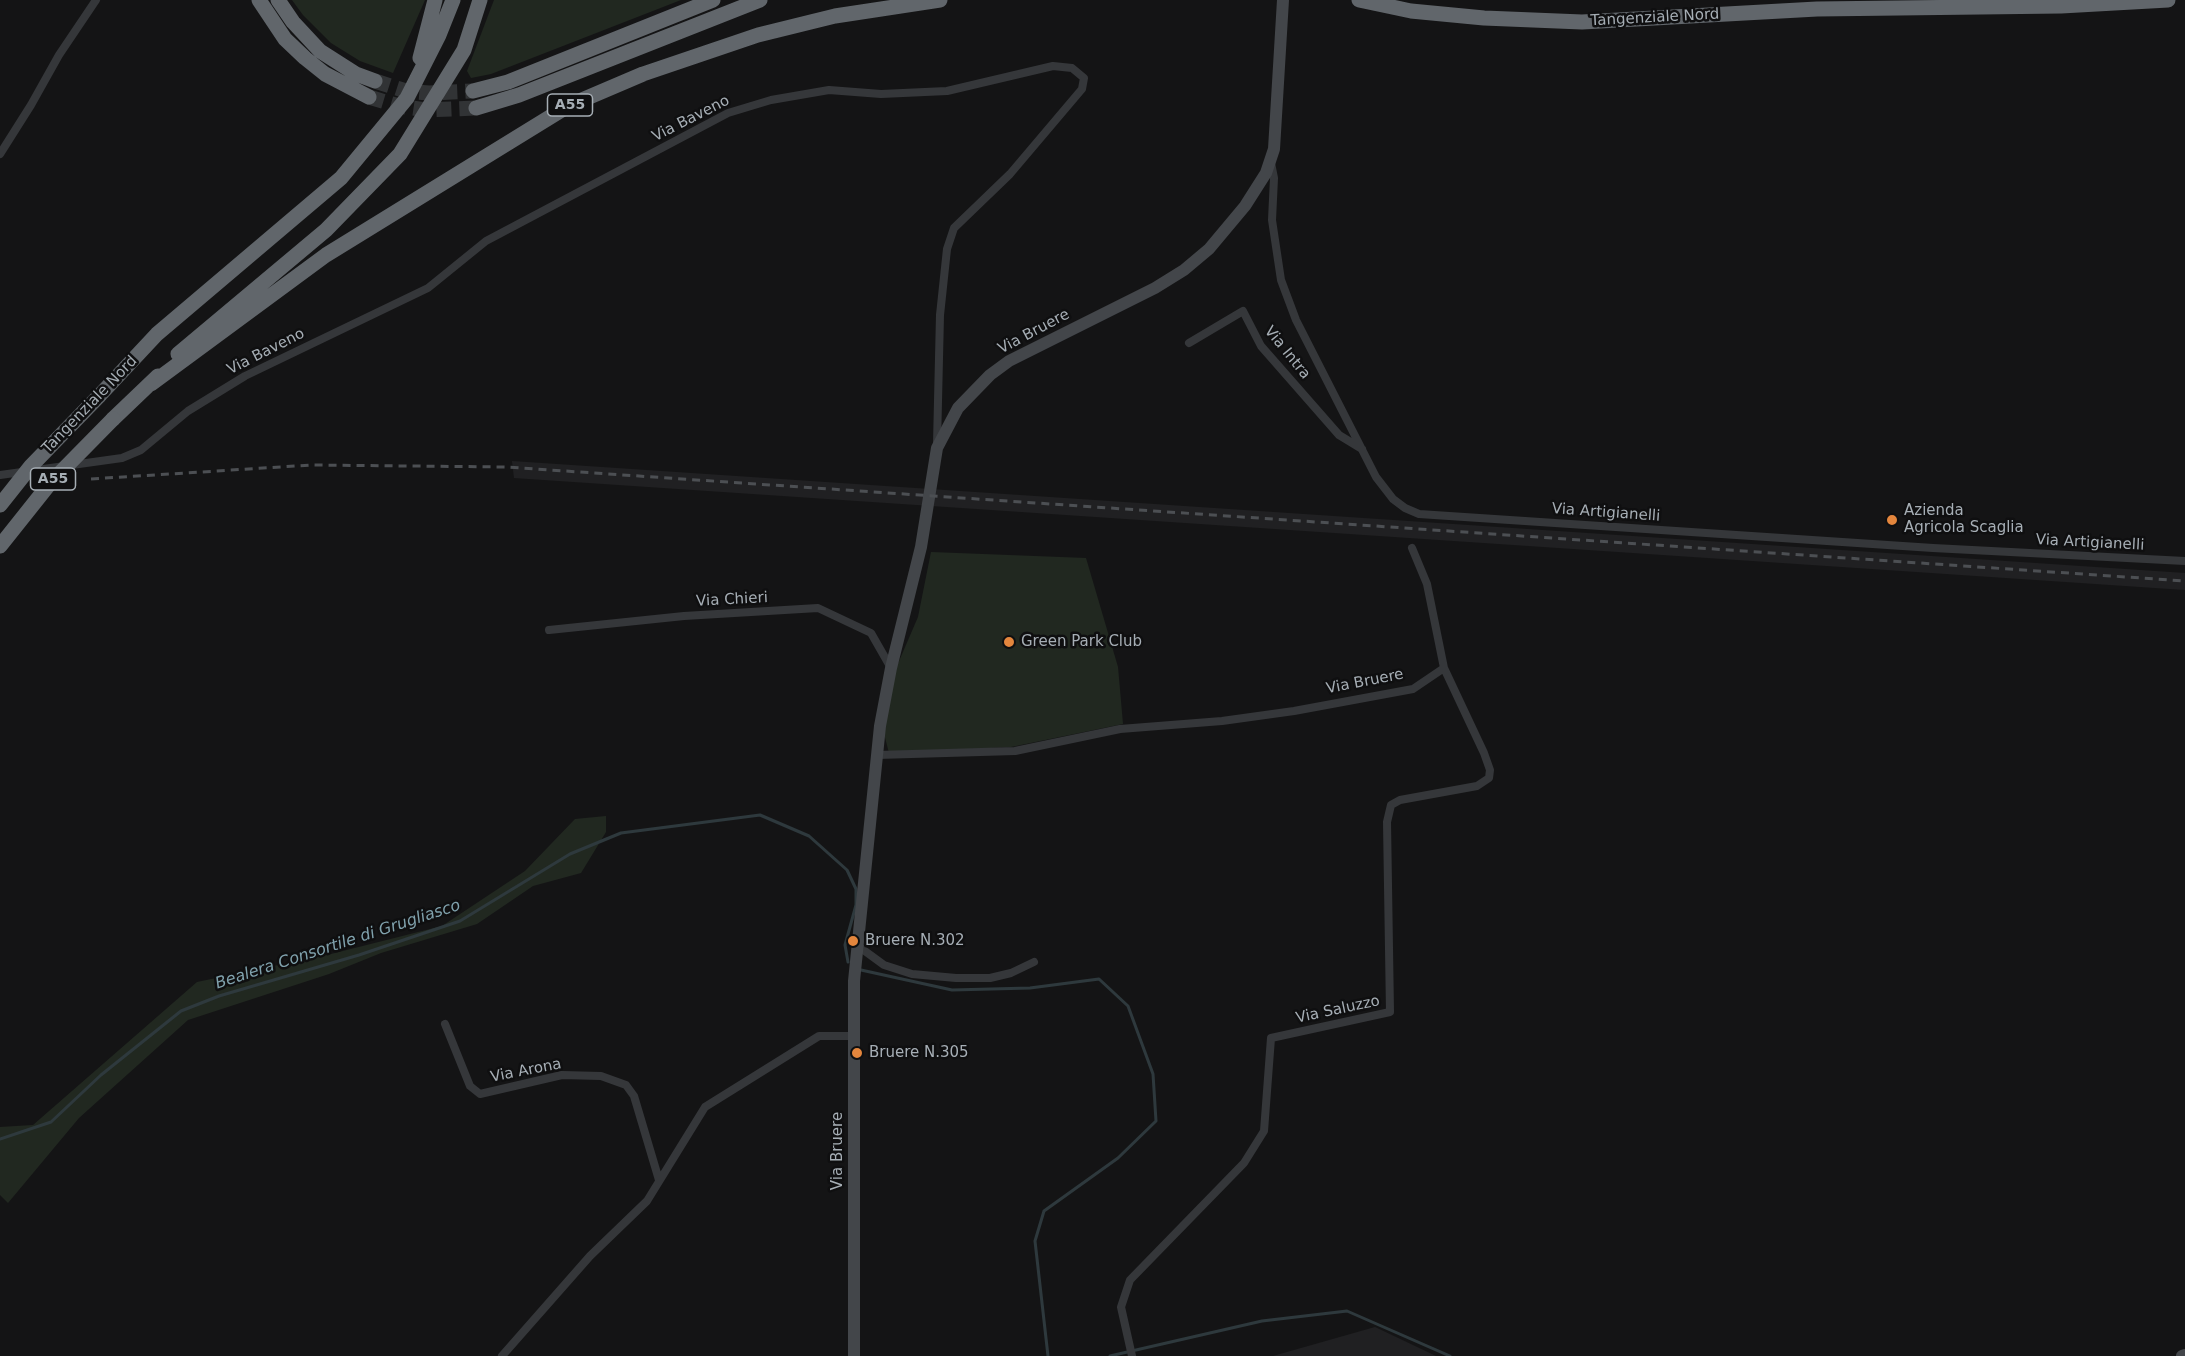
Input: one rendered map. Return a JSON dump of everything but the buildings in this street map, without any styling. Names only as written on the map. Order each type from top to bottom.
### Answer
[{"type":"highway","points":[[259,0],[285,39],[305,58],[325,74],[369,97]]},
{"type":"highway","points":[[278,0],[293,22],[320,51],[356,74],[375,81]]},
{"type":"highway","name":"A55","points":[[415,80],[435,0]]},
{"type":"highway","name":"A55","points":[[415,80],[439,35],[453,0]]},
{"type":"highway","name":"A55","points":[[151,384],[180,353],[326,230],[400,154],[464,50],[480,0]]},
{"type":"highway","points":[[473,91],[508,82],[713,0]]},
{"type":"highway","name":"A55","points":[[476,108],[519,95],[760,0]]},
{"type":"highway","name":"A55","points":[[151,384],[326,255],[567,106],[643,74],[758,35],[835,16],[940,0]]},
{"type":"highway","name":"Tangenziale Nord","points":[[1359,0],[1432,14],[1582,22],[1817,9],[2061,6],[2168,0]]},
{"type":"highway","name":"Tangenziale Nord","points":[[0,505],[32,466],[158,334],[340,178],[407,98],[415,80]]},
{"type":"highway","name":"Tangenziale Nord","points":[[0,546],[51,483],[113,418],[151,384]]},
{"type":"street","points":[[0,153],[32,105],[59,55],[96,0]]},
{"type":"street","name":"Via Bruere","points":[[854,1356],[853,1036],[858,946],[877,755],[891,668],[921,547],[937,448],[958,408],[990,375],[1045,342],[1155,288],[1196,260],[1225,232],[1245,206],[1270,163],[1277,134],[1283,0]]},
{"type":"street","name":"Via Baveno","points":[[0,475],[122,458],[141,450],[188,411],[245,376],[428,288],[486,241],[728,113],[771,100],[829,90],[881,94],[947,91],[1053,66],[1072,68],[1084,78],[1082,89],[1010,174],[954,228],[947,249],[940,315],[937,448]]},
{"type":"street","name":"Via Artigianelli","points":[[1270,163],[1274,178],[1272,220],[1281,280],[1296,320],[1376,477],[1393,499],[1419,514],[1933,548],[2185,561]]},
{"type":"street","name":"Via Intra","points":[[1189,343],[1243,311],[1261,346],[1339,435],[1362,449]]},
{"type":"street","points":[[1412,548],[1427,584],[1444,668]]},
{"type":"street","name":"Via Chieri","points":[[549,630],[684,616],[818,608],[871,633],[891,668]]},
{"type":"street","name":"Via Bruere","points":[[877,755],[1015,751],[1120,729],[1222,722],[1294,711],[1413,689],[1444,668]]},
{"type":"street","name":"Via Saluzzo","points":[[1131,1353],[1121,1307],[1130,1280],[1244,1163],[1264,1131],[1271,1038],[1390,1012],[1387,822],[1391,805],[1400,800],[1477,786],[1489,778],[1490,770],[1484,753],[1444,668]]},
{"type":"street","points":[[858,946],[884,965],[912,974],[956,978],[990,978],[1011,973],[1034,962]]},
{"type":"street","name":"Via Arona","points":[[445,1024],[470,1086],[480,1094],[562,1075],[600,1077],[626,1085],[634,1096],[659,1180]]},
{"type":"street","points":[[501,1356],[590,1256],[647,1202],[705,1107],[819,1035],[853,1036]]},
{"type":"shaded area","points":[[292,0],[425,0],[393,73],[360,61],[331,43],[303,15]]},
{"type":"shaded area","points":[[494,0],[681,0],[491,74],[471,78],[467,71]]},
{"type":"shaded area","points":[[512,461],[2185,573],[2185,590],[514,478]]},
{"type":"shaded area","name":"Green Park Club","points":[[931,552],[1086,558],[1118,667],[1123,724],[1011,747],[889,753],[878,710],[918,617]]},
{"type":"shaded area","points":[[606,816],[606,832],[581,873],[533,886],[477,924],[381,953],[329,974],[188,1020],[79,1118],[8,1203],[0,1195],[0,1127],[33,1125],[197,982],[331,954],[442,926],[525,871],[575,819]]},
{"type":"shaded area","points":[[1375,1327],[1436,1356],[1273,1356]]},
{"type":"waterway","name":"Bealera Consortile di Grugliasco","points":[[0,1139],[51,1122],[101,1075],[181,1011],[219,996],[359,955],[460,921],[570,854],[621,833],[760,815],[809,836],[847,870],[856,889],[856,905],[845,945],[848,962]]},
{"type":"waterway","name":"Bealera Consortile di Grugliasco","points":[[861,970],[952,990],[1030,988],[1099,979],[1128,1006],[1153,1074],[1156,1121],[1118,1158],[1044,1211],[1035,1241],[1048,1356]]},
{"type":"waterway","name":"Bealera Consortile di Grugliasco","points":[[1110,1356],[1262,1321],[1347,1311],[1450,1356]]},
{"type":"tunnel","points":[[375,81],[406,91],[429,93],[473,91]]},
{"type":"tunnel","points":[[369,97],[399,106],[426,110],[476,108]]},
{"type":"railway","points":[[91,479],[311,465],[506,467],[2185,581]]},
{"type":"place","name":"Azienda Agricola Scaglia","points":[[1892,520]]},
{"type":"place","name":"Green Park Club","points":[[1009,642]]},
{"type":"place","name":"Bruere N.302","points":[[853,941]]},
{"type":"place","name":"Bruere N.305","points":[[857,1053]]}]
